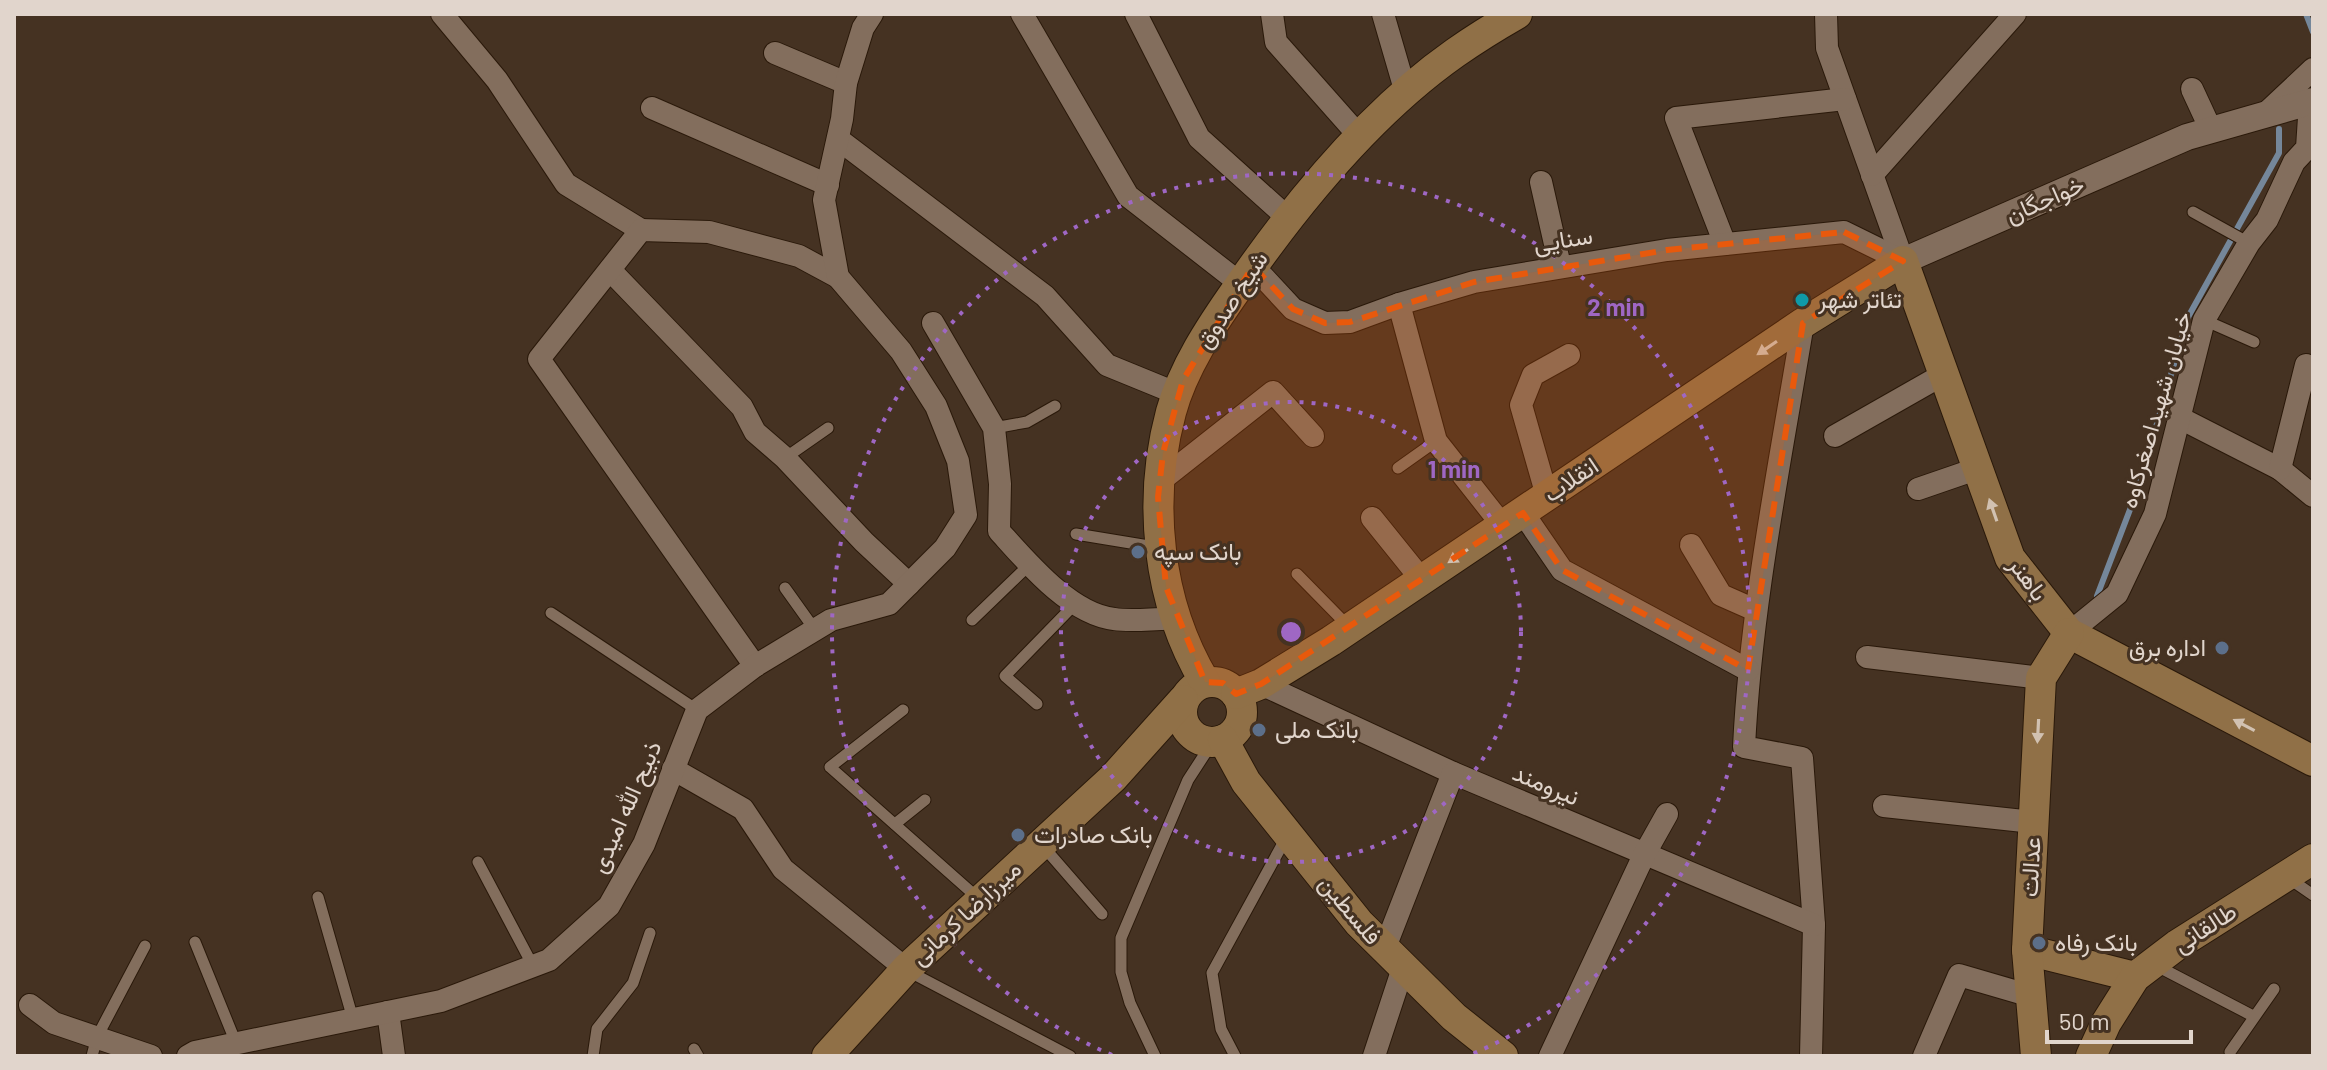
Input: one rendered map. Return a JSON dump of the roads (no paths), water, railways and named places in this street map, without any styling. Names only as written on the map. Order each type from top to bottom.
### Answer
[{"type":"main road","name":"شیخ صدوق","points":[[1209,740],[1182,720],[1194,691],[1194,663],[1166,587],[1161,548],[1158,497],[1171,411],[1178,394],[1212,326],[1247,275],[1289,219],[1361,138],[1406,93],[1454,54],[1517,14]]},
{"type":"main road","name":"انقلاب","points":[[1249,689],[1350,628],[1803,323],[1903,261]]},
{"type":"main road","name":"باهنر","points":[[1903,261],[2010,558],[2069,633],[2307,761]]},
{"type":"main road","name":"عدالت","points":[[2036,1056],[2027,950],[2041,678],[2069,633]]},
{"type":"main road","points":[[1223,683],[1249,689],[1241,702],[1241,721],[1237,729],[1113,778],[1194,691],[1223,683]]},
{"type":"main road","name":"فلسطین","points":[[1209,740],[1393,959],[1454,1017],[1503,1056]]},
{"type":"main road","name":"میرزارضا کرمانی","points":[[837,1053],[906,969],[1113,778]]},
{"type":"main road","name":"طالقانی","points":[[2091,1056],[2106,1023],[2144,970],[2177,945],[2313,859]]},
{"type":"main road","points":[[2027,950],[2144,970]]},
{"type":"street","points":[[442,14],[497,80],[566,184],[641,230],[709,232],[799,256],[838,277],[901,351],[936,406],[958,461],[966,515],[945,548],[889,604],[831,620],[755,666],[697,710]]},
{"type":"street","points":[[838,277],[824,200],[838,139],[846,83],[863,28],[872,14]]},
{"type":"street","name":"سنایی","points":[[1022,14],[1128,196],[1293,309],[1325,323],[1350,322],[1474,282],[1667,250],[1844,232],[1903,261]]},
{"type":"street","points":[[1136,14],[1199,138],[1289,219]]},
{"type":"street","points":[[1272,14],[1276,42],[1361,138]]},
{"type":"street","points":[[1383,14],[1406,93]]},
{"type":"street","points":[[1826,14],[1827,48],[1903,261]]},
{"type":"street","points":[[1872,175],[2015,14]]},
{"type":"street","points":[[775,53],[846,83]]},
{"type":"street","points":[[2264,115],[2313,69]]},
{"type":"street","points":[[2192,89],[2199,134]]},
{"type":"street","points":[[1725,244],[1676,118],[1845,99]]},
{"type":"street","name":"خواجگان","points":[[1903,261],[2199,134],[2312,102]]},
{"type":"street","name":"خیابان شهیداصغرکاوه","points":[[2069,633],[2117,594],[2155,514],[2204,320],[2249,243],[2303,166],[2312,102]]},
{"type":"street","points":[[652,108],[828,185]]},
{"type":"street","points":[[838,139],[1045,296],[1107,365],[1178,394]]},
{"type":"street","points":[[1541,182],[1560,266]]},
{"type":"street","points":[[641,230],[539,359],[755,666]]},
{"type":"street","points":[[610,270],[742,407],[755,432],[785,458],[864,542],[909,584]]},
{"type":"street","points":[[1399,304],[1436,441],[1524,512],[1562,570],[1748,670]]},
{"type":"street","points":[[933,323],[994,428],[1000,484],[999,531],[1029,565],[1075,604],[1112,619],[1176,619]]},
{"type":"street","points":[[1803,323],[1755,610],[1744,747],[1802,758],[1814,925],[1811,1056]]},
{"type":"street","points":[[1524,512],[1521,405],[1533,375],[1569,355]]},
{"type":"street","points":[[2280,469],[2306,365]]},
{"type":"street","points":[[1835,436],[1944,374]]},
{"type":"street","points":[[1160,481],[1273,392],[1313,436]]},
{"type":"street","points":[[2180,418],[2280,469],[2313,496]]},
{"type":"street","points":[[1918,489],[1979,468]]},
{"type":"street","points":[[1372,518],[1422,580]]},
{"type":"street","points":[[1691,545],[1721,595],[1755,610]]},
{"type":"street","points":[[1867,657],[2041,678]]},
{"type":"street","name":"نیرومند","points":[[1249,689],[1814,925]]},
{"type":"street","name":"ذبیح الله امیدی","points":[[188,1056],[236,1043],[441,1001],[549,960],[609,906],[644,844],[697,710]]},
{"type":"street","points":[[673,769],[743,809],[783,869],[906,969]]},
{"type":"street","points":[[1374,1056],[1393,959],[1453,773]]},
{"type":"street","name":"عدالت","points":[[1884,806],[2033,822]]},
{"type":"street","points":[[1550,1056],[1644,855],[1667,814]]},
{"type":"street","points":[[1924,1056],[1959,975],[2031,996]]},
{"type":"street","points":[[30,1005],[94,1047],[151,1056]]},
{"type":"street","points":[[388,1012],[394,1056]]},
{"type":"lane","points":[[2193,212],[2249,243]]},
{"type":"lane","points":[[2204,320],[2254,342]]},
{"type":"lane","points":[[994,428],[1027,422],[1055,406]]},
{"type":"lane","points":[[785,458],[828,428]]},
{"type":"lane","points":[[1398,468],[1436,441]]},
{"type":"lane","points":[[1076,534],[1161,548]]},
{"type":"lane","points":[[972,620],[1029,565]]},
{"type":"lane","points":[[1297,574],[1350,628]]},
{"type":"lane","points":[[785,588],[815,630]]},
{"type":"lane","points":[[1037,704],[1005,676],[1075,604]]},
{"type":"lane","points":[[551,613],[697,710]]},
{"type":"lane","points":[[903,710],[830,767],[980,900]]},
{"type":"lane","points":[[1155,1056],[1130,1003],[1121,972],[1121,938],[1188,780],[1209,740]]},
{"type":"lane","points":[[895,824],[925,800]]},
{"type":"lane","points":[[1235,1056],[1221,1029],[1212,973],[1288,834]]},
{"type":"lane","points":[[1040,844],[1102,914]]},
{"type":"lane","points":[[478,862],[533,966]]},
{"type":"lane","points":[[2285,876],[2313,895]]},
{"type":"lane","points":[[318,897],[353,1019]]},
{"type":"lane","points":[[593,1056],[597,1029],[633,983],[650,933]]},
{"type":"lane","points":[[195,942],[236,1043]]},
{"type":"lane","points":[[94,1047],[145,946]]},
{"type":"lane","points":[[906,969],[1070,1056]]},
{"type":"lane","points":[[2144,970],[2253,1016]]},
{"type":"lane","points":[[2230,1052],[2274,989]]},
{"type":"lane","points":[[1381,1031],[1388,1056]]},
{"type":"waterway","points":[[2306,14],[2313,32]]},
{"type":"waterway","points":[[2097,596],[2139,486],[2187,319],[2279,153],[2279,129]]},
{"type":"place","name":"تئاتر شهر","points":[[1802,300]]},
{"type":"place","name":"بانک سپه","points":[[1138,552]]},
{"type":"place","name":"اداره برق","points":[[2222,648]]},
{"type":"place","name":"بانک ملی","points":[[1259,730]]},
{"type":"place","name":"بانک صادرات","points":[[1018,835]]},
{"type":"place","name":"بانک رفاه","points":[[2039,943]]}]
